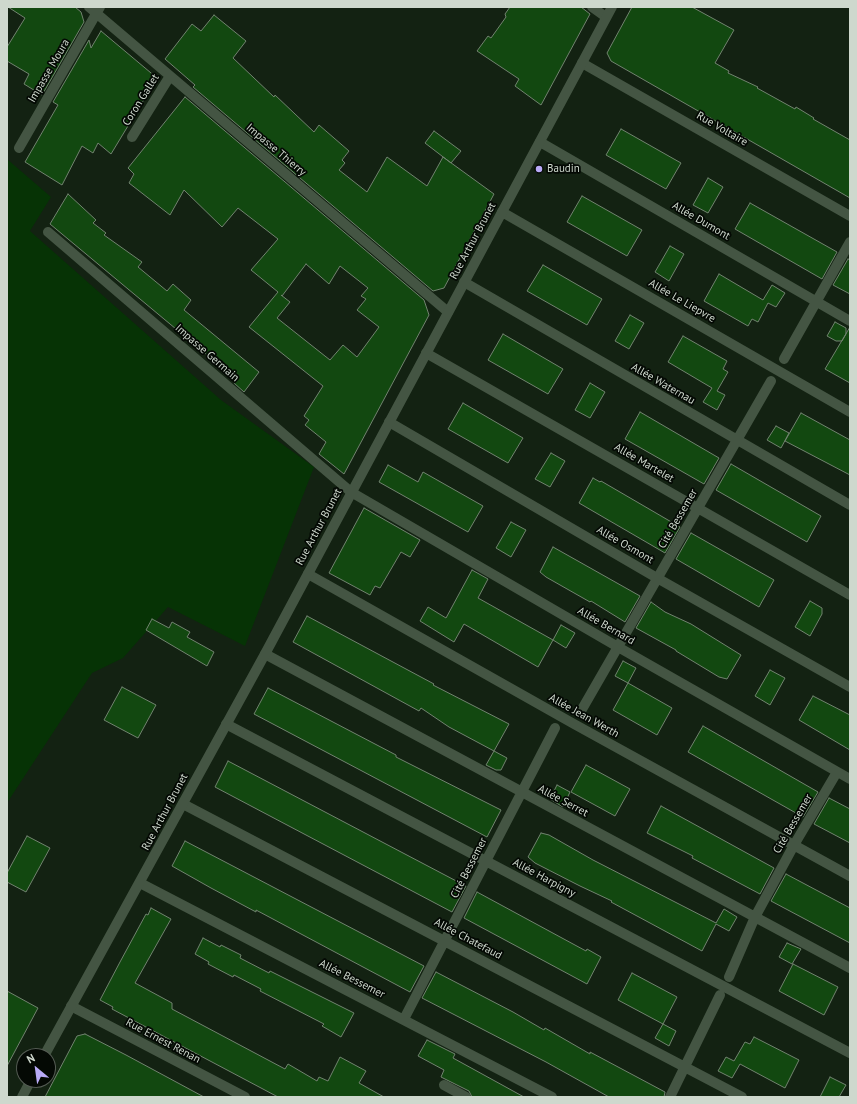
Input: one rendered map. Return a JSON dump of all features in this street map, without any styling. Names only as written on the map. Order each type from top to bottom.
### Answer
[{"type":"street","points":[[592,7],[606,17]]},
{"type":"street","name":"Rue Arthur Brunet","points":[[48,1048],[265,654],[612,7]]},
{"type":"street","name":"Impasse Thierry","points":[[95,9],[170,76],[448,312]]},
{"type":"street","name":"Impasse Moura","points":[[19,148],[95,9]]},
{"type":"street","name":"Rue Voltaire","points":[[582,63],[850,216]]},
{"type":"street","name":"Coron Gallet","points":[[132,137],[170,76]]},
{"type":"street","name":"Allée Dumont","points":[[540,142],[850,321]]},
{"type":"street","name":"Allée Le Liepvre","points":[[502,212],[850,412]]},
{"type":"street","name":"Impasse Germain","points":[[48,232],[351,492]]},
{"type":"street","points":[[784,359],[850,242]]},
{"type":"street","name":"Allée Waternau","points":[[464,282],[850,505]]},
{"type":"street","name":"Allée Martelet","points":[[426,353],[850,595]]},
{"type":"street","name":"Cité Bessemer","points":[[581,711],[771,381]]},
{"type":"street","name":"Allée Osmont","points":[[389,422],[657,578],[850,687]]},
{"type":"street","name":"Allée Bernard","points":[[351,492],[618,648],[850,779]]},
{"type":"street","name":"Allée Jean Werth","points":[[308,574],[574,724],[850,876]]},
{"type":"street","name":"Allée Serret","points":[[265,654],[521,793],[850,968]]},
{"type":"street","name":"Allée Harpigny","points":[[226,724],[850,1053]]},
{"type":"street","name":"Cité Bessemer","points":[[404,1019],[555,728]]},
{"type":"street","name":"Cité Bessemer","points":[[730,976],[755,917],[794,845],[838,772]]},
{"type":"street","name":"Allée Chatefaud","points":[[183,804],[742,1097]]},
{"type":"street","name":"Allée Bessemer","points":[[140,883],[552,1097]]},
{"type":"street","points":[[670,1097],[720,995]]},
{"type":"street","name":"Rue Ernest Renan","points":[[71,1006],[245,1097]]},
{"type":"street","points":[[444,1085],[466,1097]]},
{"type":"street","points":[[22,1097],[27,1088]]},
{"type":"green space","points":[[7,159],[51,197],[30,231],[221,400],[314,467],[245,646],[168,607],[123,658],[92,673],[7,803]]},
{"type":"building","points":[[8,7],[75,7],[81,12],[84,22],[42,95],[24,84],[29,74],[7,61],[7,47],[25,18]]},
{"type":"building","points":[[510,7],[581,7],[590,14],[541,105],[515,86],[519,79],[477,51],[488,36],[491,38],[506,17],[505,14]]},
{"type":"building","points":[[632,7],[692,7],[734,30],[715,63],[729,71],[728,73],[758,87],[757,88],[795,109],[796,107],[814,118],[813,119],[850,140],[850,198],[611,61],[607,53]]},
{"type":"building","points":[[214,15],[246,41],[233,58],[314,132],[319,125],[349,151],[342,160],[345,163],[339,170],[367,192],[387,157],[427,186],[443,157],[494,194],[444,288],[433,291],[193,87],[195,85],[165,59],[192,24],[201,31]]},
{"type":"building","points":[[101,31],[157,78],[111,154],[98,143],[93,153],[82,146],[62,185],[25,162],[58,105],[53,102],[89,40],[91,48]]},
{"type":"building","points":[[185,97],[424,300],[429,315],[344,474],[319,454],[326,442],[305,425],[309,420],[304,416],[323,386],[249,327],[278,292],[251,270],[278,239],[238,208],[222,227],[184,190],[170,215],[129,183],[134,174],[128,168]],"holes":[[[306,264],[329,284],[340,266],[368,288],[361,296],[366,299],[357,310],[379,327],[357,357],[343,345],[330,360],[277,318],[290,302],[282,296]]]},
{"type":"building","points":[[621,129],[681,163],[666,189],[606,155]]},
{"type":"building","points":[[434,131],[461,151],[451,163],[425,143]]},
{"type":"building","points":[[708,178],[723,187],[708,213],[693,205]]},
{"type":"building","points":[[68,194],[96,220],[93,223],[106,233],[104,235],[142,262],[138,267],[167,291],[173,284],[191,300],[184,310],[259,372],[244,392],[234,383],[236,379],[50,224]]},
{"type":"building","points":[[582,196],[642,230],[627,256],[567,222]]},
{"type":"building","points":[[750,203],[837,252],[822,279],[735,229]]},
{"type":"building","points":[[670,246],[684,254],[669,281],[655,272]]},
{"type":"building","points":[[848,259],[850,260],[850,294],[833,285]]},
{"type":"building","points":[[543,265],[602,299],[587,325],[527,291]]},
{"type":"building","points":[[719,274],[763,300],[772,285],[785,293],[776,307],[768,303],[758,322],[752,319],[748,326],[704,301]]},
{"type":"building","points":[[630,315],[644,323],[629,349],[615,341]]},
{"type":"building","points":[[835,322],[846,328],[846,334],[842,341],[836,341],[827,336]]},
{"type":"building","points":[[850,327],[850,383],[825,369]]},
{"type":"building","points":[[503,334],[563,369],[548,394],[488,360]]},
{"type":"building","points":[[683,336],[727,361],[723,369],[728,372],[717,391],[725,395],[717,410],[703,402],[712,388],[668,362]]},
{"type":"building","points":[[590,383],[605,392],[590,418],[575,410]]},
{"type":"building","points":[[463,403],[523,438],[508,463],[448,429]]},
{"type":"building","points":[[640,412],[719,458],[704,484],[625,439]]},
{"type":"building","points":[[801,413],[850,440],[850,475],[785,441]]},
{"type":"building","points":[[776,426],[789,433],[781,448],[767,440]]},
{"type":"building","points":[[551,453],[565,461],[550,487],[535,479]]},
{"type":"building","points":[[731,464],[821,516],[807,542],[716,490]]},
{"type":"building","points":[[388,465],[418,482],[423,472],[483,506],[468,532],[379,482]]},
{"type":"building","points":[[593,478],[600,482],[601,481],[680,527],[665,553],[579,503]]},
{"type":"building","points":[[364,508],[420,540],[410,557],[401,552],[380,588],[375,586],[370,595],[329,573]]},
{"type":"building","points":[[511,522],[526,530],[511,557],[496,548]]},
{"type":"building","points":[[691,533],[774,580],[759,607],[676,559]]},
{"type":"building","points":[[553,547],[640,596],[625,622],[591,601],[590,602],[546,577],[540,572]]},
{"type":"building","points":[[472,570],[488,579],[478,598],[553,640],[538,667],[464,624],[454,642],[420,621],[428,607],[446,618]]},
{"type":"building","points":[[810,601],[822,608],[822,614],[810,636],[795,627]]},
{"type":"building","points":[[651,602],[665,612],[691,624],[741,655],[727,679],[719,677],[676,650],[636,628]]},
{"type":"building","points":[[307,616],[434,684],[433,685],[509,724],[494,751],[449,727],[421,708],[419,711],[293,642]]},
{"type":"building","points":[[152,619],[169,628],[172,622],[190,632],[187,637],[214,652],[207,666],[146,630]]},
{"type":"building","points":[[561,625],[575,633],[566,648],[553,640]]},
{"type":"building","points":[[623,661],[636,668],[628,683],[615,676]]},
{"type":"building","points":[[770,670],[785,678],[770,705],[755,696]]},
{"type":"building","points":[[628,683],[672,708],[657,735],[613,710]]},
{"type":"building","points":[[122,687],[156,705],[138,738],[104,720]]},
{"type":"building","points":[[268,688],[396,755],[396,757],[501,810],[487,837],[254,714]]},
{"type":"building","points":[[813,696],[850,715],[850,750],[799,720]]},
{"type":"building","points":[[703,726],[818,792],[803,817],[688,752]]},
{"type":"building","points":[[494,751],[507,758],[501,770],[496,770],[486,765]]},
{"type":"building","points":[[228,761],[466,886],[452,912],[215,787]]},
{"type":"building","points":[[586,765],[630,789],[615,816],[571,792]]},
{"type":"building","points":[[557,785],[570,792],[563,807],[550,799]]},
{"type":"building","points":[[829,798],[850,809],[850,843],[814,824]]},
{"type":"building","points":[[661,806],[774,868],[760,894],[692,858],[693,856],[647,833]]},
{"type":"building","points":[[541,833],[549,835],[593,860],[716,923],[724,909],[737,917],[729,931],[716,924],[702,951],[611,902],[612,901],[535,863],[528,857]]},
{"type":"building","points":[[27,836],[50,848],[26,892],[7,882],[7,873]]},
{"type":"building","points":[[185,841],[424,966],[410,992],[256,910],[256,912],[172,866]]},
{"type":"building","points":[[786,874],[850,908],[850,943],[771,901]]},
{"type":"building","points":[[477,892],[586,951],[587,949],[601,957],[587,984],[464,918]]},
{"type":"building","points":[[151,908],[171,919],[135,983],[172,1003],[172,1009],[285,1069],[288,1064],[317,1081],[319,1077],[328,1081],[340,1057],[366,1071],[359,1083],[384,1097],[278,1097],[112,1009],[113,1007],[100,1000],[146,914],[148,915]]},
{"type":"building","points":[[203,938],[220,947],[221,945],[241,955],[240,958],[269,973],[270,971],[354,1013],[341,1037],[322,1026],[324,1024],[260,991],[261,989],[208,964],[209,962],[195,954]]},
{"type":"building","points":[[787,943],[801,949],[792,964],[779,957]]},
{"type":"building","points":[[793,964],[838,987],[824,1015],[779,991]]},
{"type":"building","points":[[436,972],[544,1030],[545,1028],[590,1054],[590,1052],[665,1092],[664,1097],[609,1097],[546,1062],[422,998]]},
{"type":"building","points":[[632,973],[677,997],[663,1024],[618,1000]]},
{"type":"building","points":[[7,991],[38,1008],[7,1066]]},
{"type":"building","points":[[663,1024],[676,1031],[669,1046],[655,1038]]},
{"type":"building","points":[[85,1034],[204,1097],[45,1097],[50,1088],[56,1088],[56,1076],[77,1036]]},
{"type":"building","points":[[754,1037],[799,1060],[785,1088],[740,1064],[732,1078],[718,1071],[726,1057],[734,1061],[745,1042],[750,1044]]},
{"type":"building","points":[[427,1040],[455,1054],[453,1058],[524,1097],[472,1097],[469,1091],[441,1077],[444,1070],[418,1056]]},
{"type":"building","points":[[830,1077],[846,1085],[839,1097],[820,1097]]},
{"type":"place","name":"Baudin","points":[[539,169]]}]
